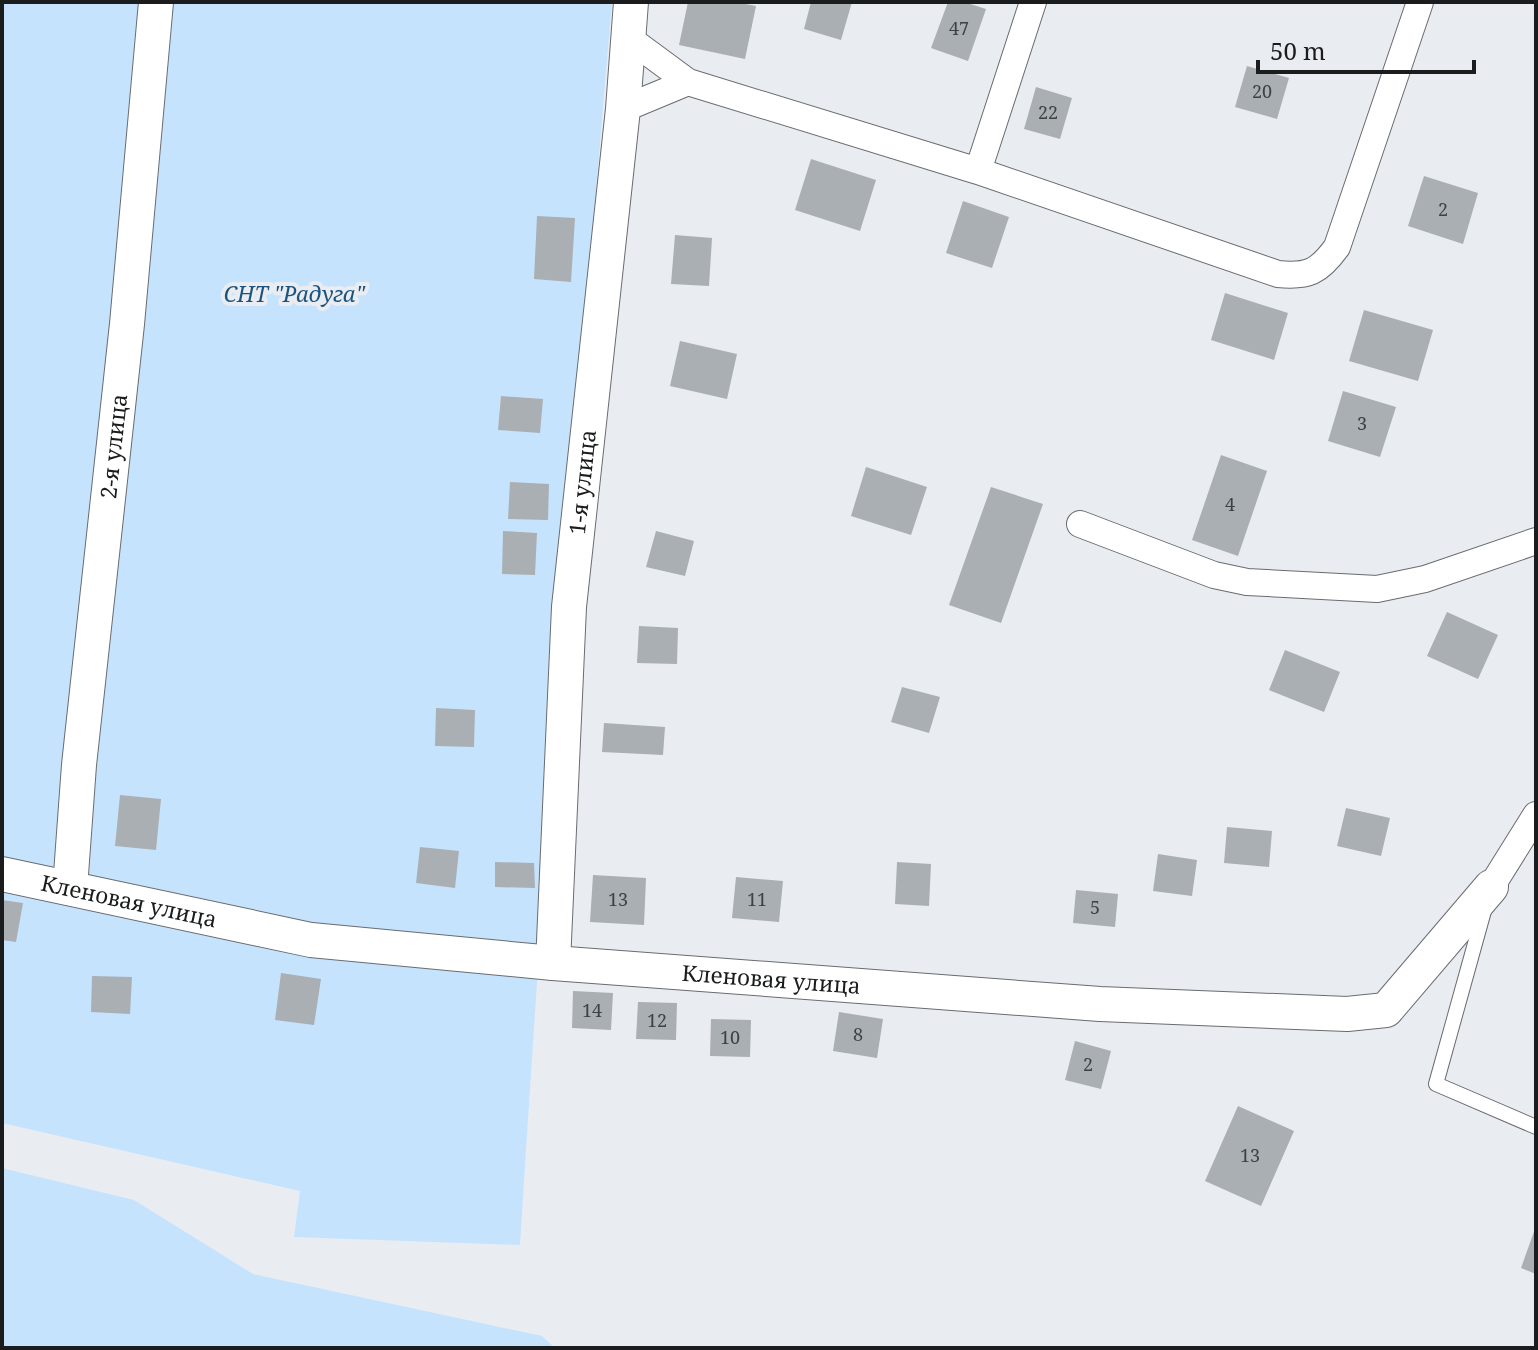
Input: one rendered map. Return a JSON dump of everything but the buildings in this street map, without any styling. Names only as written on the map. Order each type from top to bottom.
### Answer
[{"type":"street","name":"2-я улица","points":[[70,888],[79,765],[127,324],[156,2]]},
{"type":"street","name":"1-я улица","points":[[553,963],[569,607],[623,109],[631,2]]},
{"type":"street","points":[[978,171],[1033,2]]},
{"type":"street","points":[[627,37],[688,82],[978,171],[1278,274],[1302,277],[1325,264],[1337,247],[1420,2]]},
{"type":"street","points":[[623,109],[688,82]]},
{"type":"street","points":[[1080,524],[1214,575],[1247,582],[1377,589],[1425,579],[1536,541]]},
{"type":"street","points":[[1491,887],[1536,815]]},
{"type":"street","name":"Кленовая улица","points":[[2,874],[311,940],[553,963],[1100,1004],[1347,1014],[1386,1010],[1491,887]]},
{"type":"lane","points":[[1491,887],[1436,1084],[1536,1127]]},
{"type":"green space","name":"СНТ \"Радуга\"","points":[[2,2],[612,2],[562,623],[520,1245],[294,1237],[300,1191],[2,1123]]},
{"type":"green space","points":[[2,1168],[134,1200],[253,1274],[542,1336],[555,1348],[2,1348]]}]
